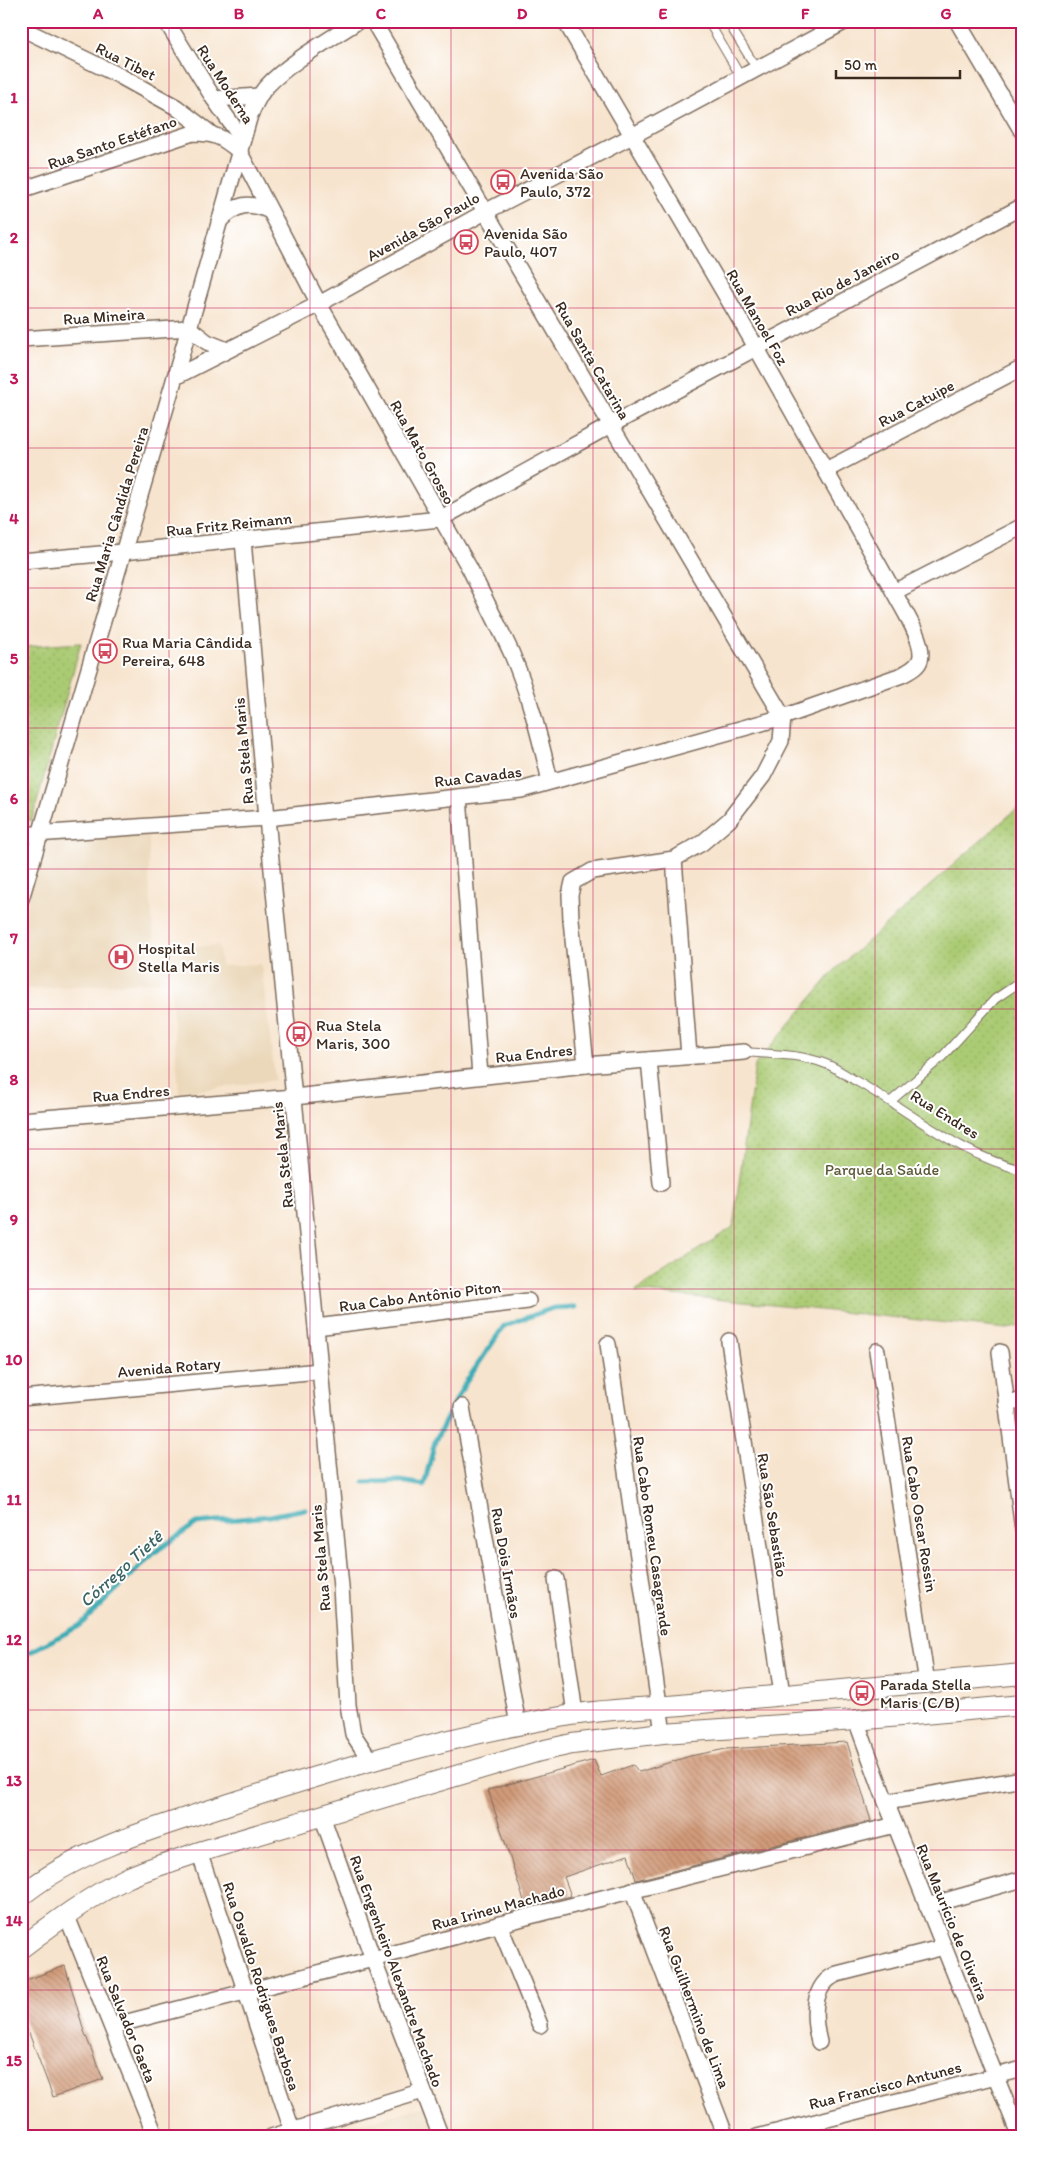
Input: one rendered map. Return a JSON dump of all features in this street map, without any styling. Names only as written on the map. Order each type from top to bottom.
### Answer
[{"type":"main road","points":[[21,1896],[45,1878],[122,1842],[224,1806],[370,1760],[518,1725],[574,1714],[1023,1674]]},
{"type":"main road","points":[[21,1948],[66,1914],[128,1878],[199,1852],[540,1751],[572,1744],[663,1733],[856,1720],[1023,1705]]},
{"type":"street","name":"Rua Moderna","points":[[166,21],[240,145]]},
{"type":"street","points":[[214,99],[259,96],[267,85],[284,71],[358,21]]},
{"type":"street","name":"Rua Santa Catarina","points":[[373,21],[783,717]]},
{"type":"street","name":"Rua Manoel Foz","points":[[565,21],[756,347],[894,592],[915,633]]},
{"type":"street","name":"Avenida São Paulo","points":[[175,377],[319,304],[485,212],[632,136],[846,21]]},
{"type":"street","points":[[957,21],[1023,133]]},
{"type":"street","name":"Rua Tibet","points":[[21,28],[118,75],[176,107],[210,133]]},
{"type":"street","name":"Rua Maria Cândida Pereira","points":[[21,899],[175,377],[240,145],[259,96]]},
{"type":"street","name":"Rua Santo Estéfano","points":[[21,190],[193,133],[210,133]]},
{"type":"street","points":[[210,133],[240,145]]},
{"type":"street","name":"Rua Mato Grosso","points":[[240,145],[270,211],[319,304],[440,519],[470,568],[511,654],[537,728],[550,781]]},
{"type":"street","points":[[219,221],[229,212],[246,204],[256,205],[270,211]]},
{"type":"street","name":"Rua Rio de Janeiro","points":[[440,519],[756,347],[1023,206]]},
{"type":"street","points":[[189,328],[207,342],[227,350]]},
{"type":"street","name":"Rua Mineira","points":[[21,339],[189,328]]},
{"type":"street","name":"Rua Catuipe","points":[[826,470],[1023,367]]},
{"type":"street","name":"Rua Fritz Reimann","points":[[21,561],[440,519]]},
{"type":"street","points":[[894,592],[1023,526]]},
{"type":"street","name":"Rua Stela Maris","points":[[243,540],[266,818],[341,1586],[348,1705],[353,1734],[370,1760]]},
{"type":"street","name":"Rua Cavadas","points":[[21,835],[266,818],[521,790],[783,717],[902,675],[914,669],[920,662],[921,652],[915,633]]},
{"type":"street","points":[[586,1065],[571,920],[570,895],[573,882],[592,871],[674,859],[702,843],[729,820],[763,776],[781,741],[783,717]]},
{"type":"street","points":[[459,796],[480,1076]]},
{"type":"street","points":[[674,859],[689,1056]]},
{"type":"street","name":"Rua Endres","points":[[21,1120],[294,1097],[586,1065],[744,1052]]},
{"type":"street","points":[[649,1060],[661,1183]]},
{"type":"street","name":"Rua Cabo Antônio Piton","points":[[316,1327],[528,1301]]},
{"type":"street","name":"Rua São Sebastião","points":[[729,1341],[782,1694]]},
{"type":"street","name":"Rua Cabo Romeu Casagrande","points":[[608,1344],[663,1733]]},
{"type":"street","name":"Rua Cabo Oscar Rossin","points":[[877,1351],[927,1683]]},
{"type":"street","points":[[1000,1352],[1022,1523]]},
{"type":"street","name":"Avenida Rotary","points":[[21,1398],[320,1371]]},
{"type":"street","points":[[1006,1403],[1023,1401]]},
{"type":"street","name":"Rua Dois Irmãos","points":[[462,1407],[518,1725]]},
{"type":"street","points":[[556,1579],[574,1714]]},
{"type":"street","name":"Rua Maurício de Oliveira","points":[[856,1720],[895,1825],[1020,2137]]},
{"type":"street","points":[[886,1802],[1023,1779]]},
{"type":"street","name":"Rua Engenheiro Alexandre Machado","points":[[322,1816],[441,2137]]},
{"type":"street","name":"Rua Irineu Machado","points":[[112,2026],[246,1993],[499,1924],[895,1825]]},
{"type":"street","name":"Rua Osvaldo Rodrigues Barbosa","points":[[199,1852],[292,2130]]},
{"type":"street","points":[[928,1906],[1023,1879]]},
{"type":"street","name":"Rua Guilhermino de Lima","points":[[632,1890],[726,2137]]},
{"type":"street","name":"Rua Salvador Gaeta","points":[[66,1914],[156,2137]]},
{"type":"street","points":[[499,1924],[540,2026]]},
{"type":"street","points":[[819,2042],[816,2030],[816,2007],[822,1986],[828,1978],[837,1974],[944,1947]]},
{"type":"street","name":"Rua Francisco Antunes","points":[[757,2137],[1023,2069]]},
{"type":"street","points":[[271,2137],[423,2091]]},
{"type":"lane","points":[[708,21],[741,78]]},
{"type":"lane","points":[[727,21],[757,69]]},
{"type":"lane","points":[[891,1101],[940,1058],[995,1000],[1023,980]]},
{"type":"lane","name":"Rua Endres","points":[[744,1052],[794,1056],[826,1064],[891,1101],[957,1144],[992,1162],[1023,1170]]},
{"type":"shaded area","name":"Hospital Stella Maris","points":[[149,834],[149,881],[155,950],[219,945],[221,966],[261,964],[275,1080],[179,1093],[170,981],[21,989],[21,930],[42,837]]},
{"type":"shaded area","points":[[426,2106],[436,2137],[312,2137]]},
{"type":"green space","points":[[81,643],[32,820],[21,821],[21,647]]},
{"type":"green space","name":"Parque da Saúde","points":[[1023,803],[1023,1326],[1007,1329],[635,1291],[733,1227],[755,1065],[836,969]]},
{"type":"building","points":[[847,1742],[871,1821],[636,1880],[628,1855],[564,1877],[571,1896],[526,1907],[488,1790],[594,1760],[601,1776],[633,1765],[639,1772],[690,1756],[726,1749]]},
{"type":"building","points":[[65,1966],[84,2031],[103,2079],[53,2097],[21,2012],[21,1982]]},
{"type":"waterway","name":"Córrego Tietê","points":[[364,1482],[400,1481],[424,1485],[435,1441],[464,1385],[504,1326],[553,1308],[575,1307]]},
{"type":"waterway","name":"Córrego Tietê","points":[[21,1657],[79,1626],[155,1552],[197,1523],[270,1516],[305,1509]]},
{"type":"place","name":"Avenida São Paulo, 372","points":[[503,182]]},
{"type":"place","name":"Avenida São Paulo, 407","points":[[466,242]]},
{"type":"place","name":"Rua Maria Cândida Pereira, 648","points":[[105,651]]},
{"type":"place","name":"Hospital Stella Maris","points":[[121,957]]},
{"type":"place","name":"Rua Stela Maris, 300","points":[[299,1034]]},
{"type":"place","name":"Parada Stella Maris (C/B)","points":[[862,1693]]}]
